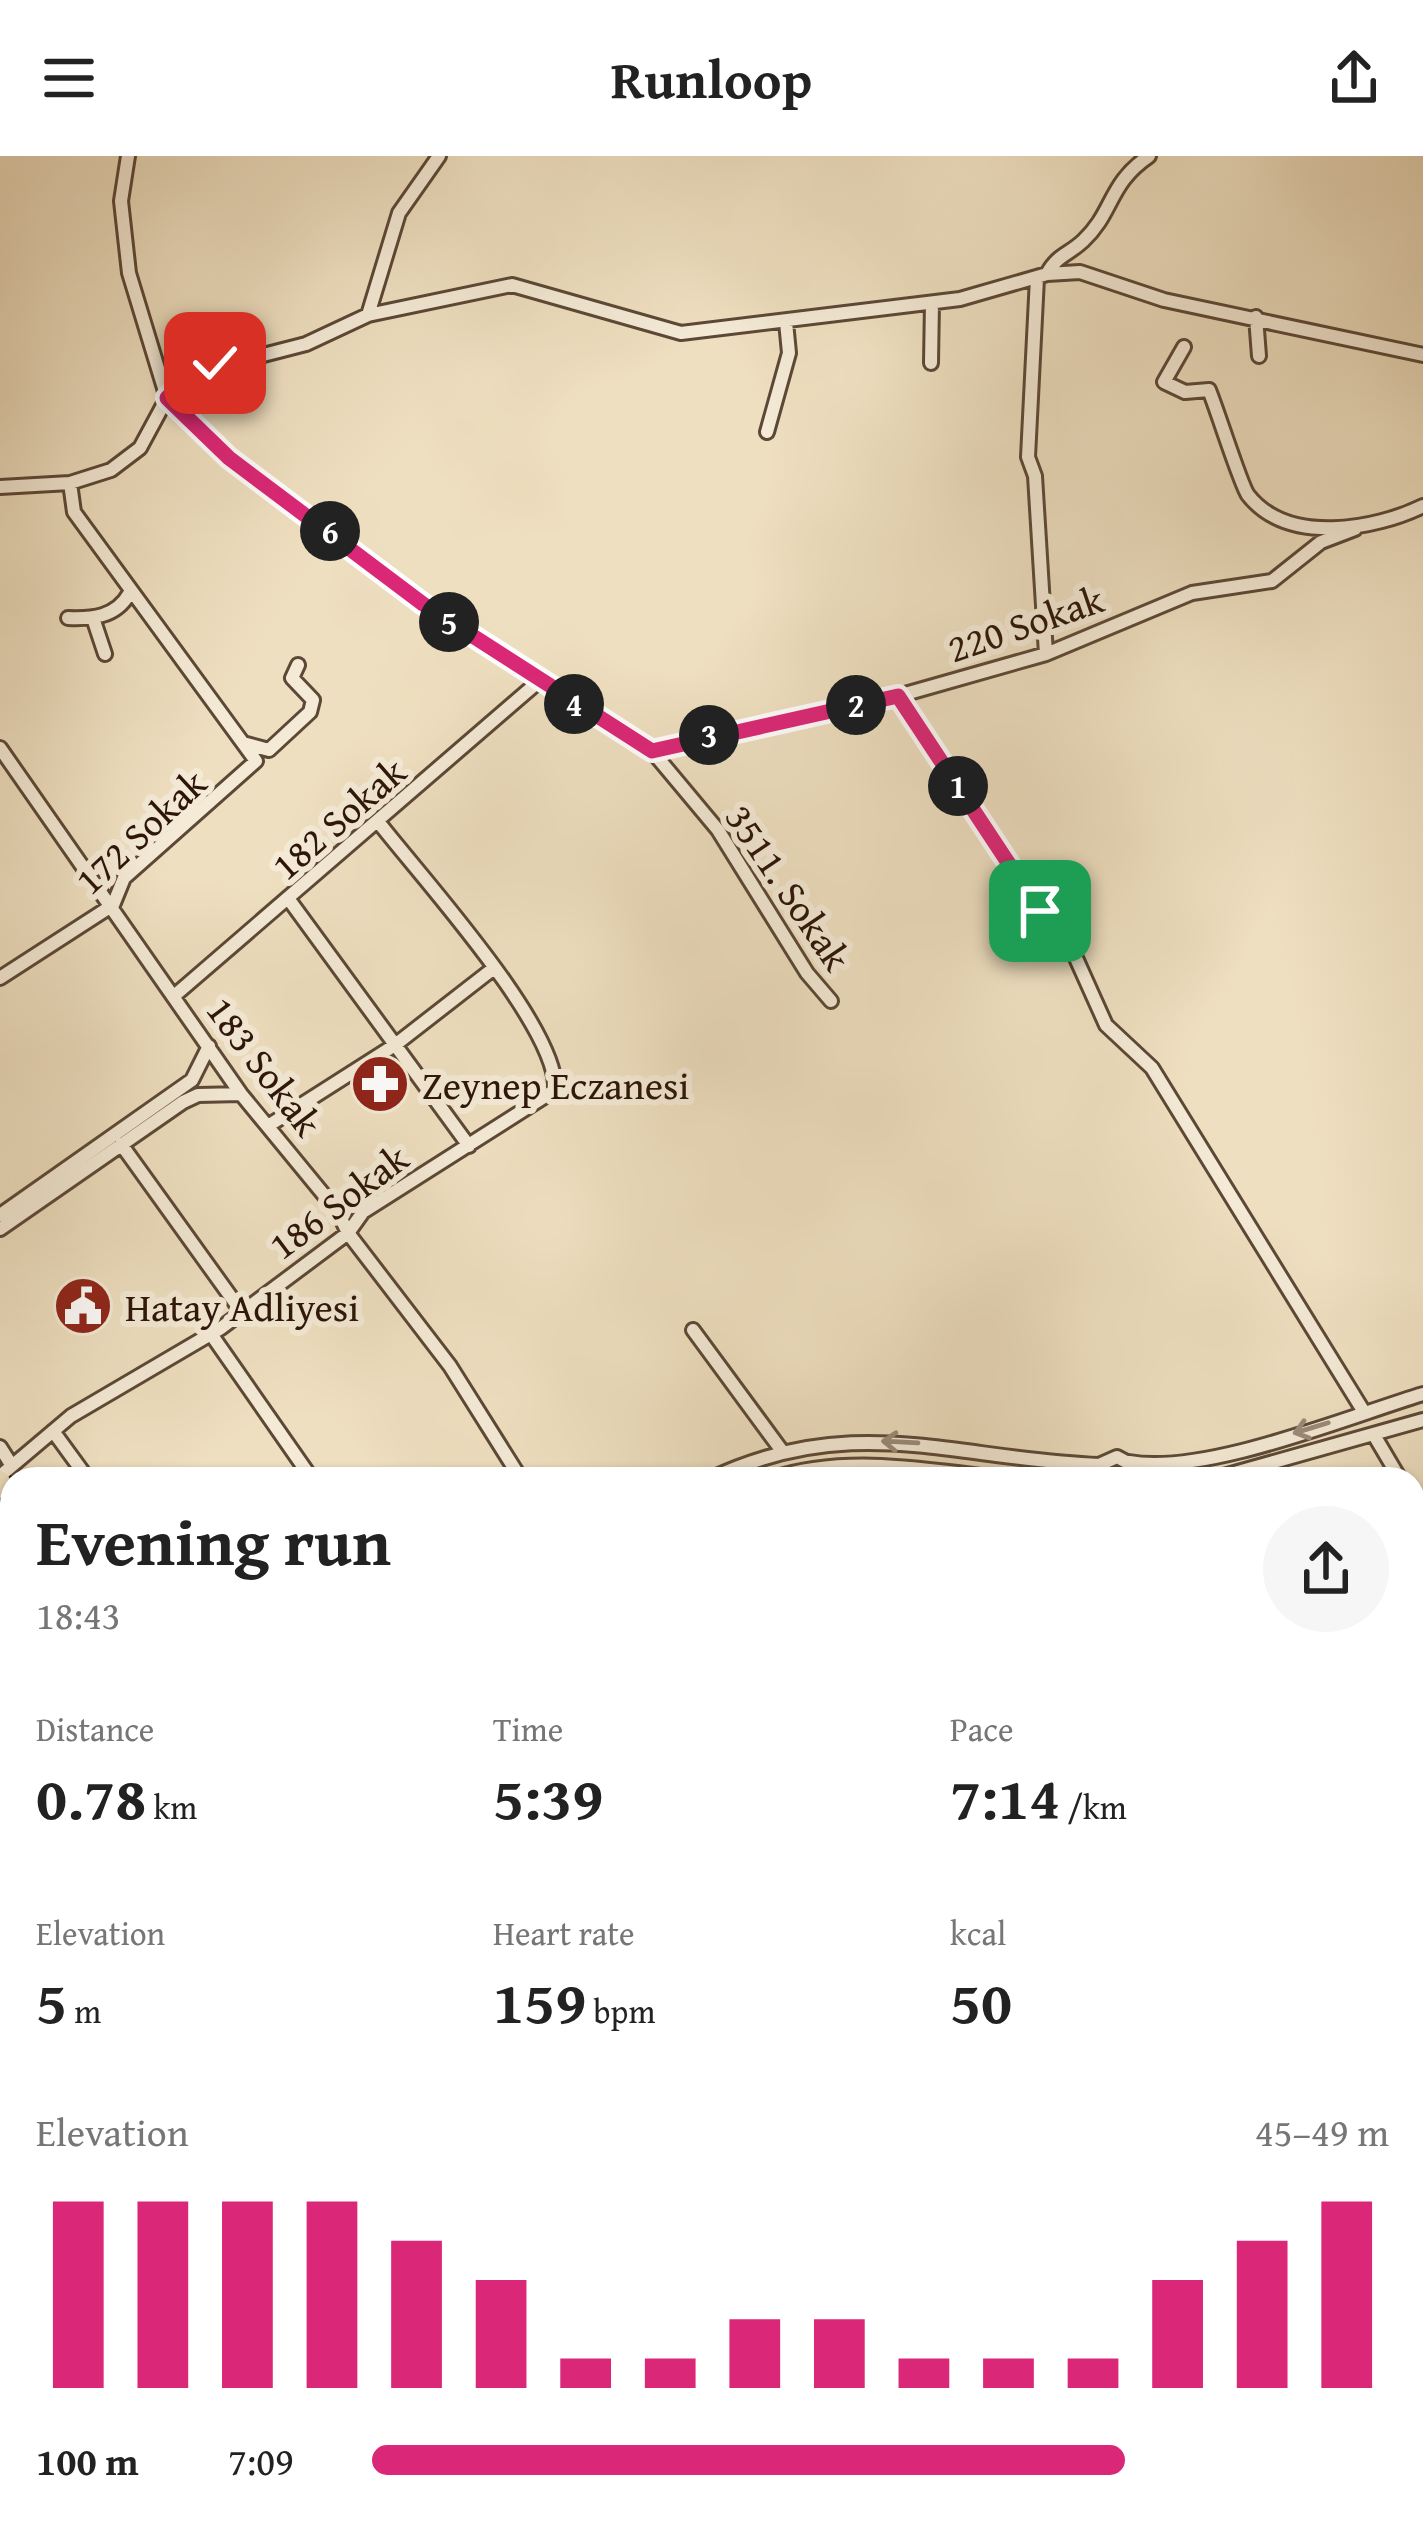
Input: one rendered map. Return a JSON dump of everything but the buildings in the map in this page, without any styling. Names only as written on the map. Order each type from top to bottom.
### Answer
[{"type":"street","points":[[128,156],[121,202],[128,272],[167,398],[243,469],[423,604],[652,751]]},
{"type":"street","points":[[368,315],[399,213],[439,156]]},
{"type":"street","points":[[1046,654],[1035,476],[1028,457],[1042,276],[1056,257],[1081,243],[1096,224],[1123,173],[1149,156]]},
{"type":"street","points":[[0,487],[70,483],[111,470],[140,448],[167,398],[204,367],[306,344],[368,315],[512,285],[681,333],[932,302],[1042,276],[1080,272],[1124,290],[1423,355]]},
{"type":"street","points":[[931,363],[932,302]]},
{"type":"street","points":[[1256,317],[1259,356]]},
{"type":"street","points":[[767,431],[789,353],[786,322]]},
{"type":"street","points":[[1184,347],[1164,382],[1185,392],[1209,391],[1247,494],[1299,523],[1355,529],[1388,523],[1423,506]]},
{"type":"street","points":[[70,483],[68,500],[74,512],[129,594],[242,742],[269,750],[310,712],[313,700],[292,678],[298,664]]},
{"type":"street","name":"220 Sokak","points":[[652,751],[898,696],[1046,654],[1192,592],[1272,581],[1321,542],[1355,529]]},
{"type":"street","points":[[68,618],[93,618],[123,605],[129,594]]},
{"type":"street","points":[[93,618],[106,654]]},
{"type":"street","name":"182 Sokak","points":[[175,996],[380,824],[538,682]]},
{"type":"street","points":[[898,696],[1040,911],[1071,947],[1106,1025],[1152,1068],[1364,1412]]},
{"type":"street","name":"172 Sokak","points":[[0,978],[113,904],[124,878],[256,761],[242,742]]},
{"type":"street","name":"183 Sokak","points":[[0,748],[241,1094],[271,1124],[450,1366],[513,1467]]},
{"type":"street","name":"3511. Sokak","points":[[652,751],[718,830],[807,973],[831,1001]]},
{"type":"street","name":"186 Sokak","points":[[12,1467],[53,1431],[211,1334],[348,1233],[363,1212],[555,1090],[556,1069],[547,1048],[494,968],[380,824]]},
{"type":"street","points":[[290,901],[469,1146]]},
{"type":"street","points":[[271,1124],[395,1045],[494,968]]},
{"type":"street","points":[[0,1215],[192,1080],[209,1046]]},
{"type":"street","points":[[0,1229],[198,1095],[241,1094]]},
{"type":"street","points":[[122,1144],[241,1311]]},
{"type":"street","points":[[693,1330],[782,1450]]},
{"type":"street","points":[[211,1334],[304,1467]]},
{"type":"street","points":[[1104,1467],[1117,1457],[1160,1466],[1220,1455],[1423,1394]]},
{"type":"street","points":[[1257,1467],[1423,1420]]},
{"type":"street","points":[[53,1431],[79,1467]]},
{"type":"street","points":[[1374,1435],[1393,1467]]},
{"type":"street","points":[[740,1467],[782,1450],[832,1442],[904,1441],[1066,1467]]},
{"type":"street","points":[[1129,1462],[1132,1467]]},
{"type":"place","name":"Zeynep Eczanesi","points":[[380,1084]]},
{"type":"place","name":"Hatay Adliyesi","points":[[83,1306]]},
{"type":"route","points":[[215,363],[193,373],[167,398],[229,458],[457,628],[652,751],[698,737],[898,696],[1040,911]]}]
